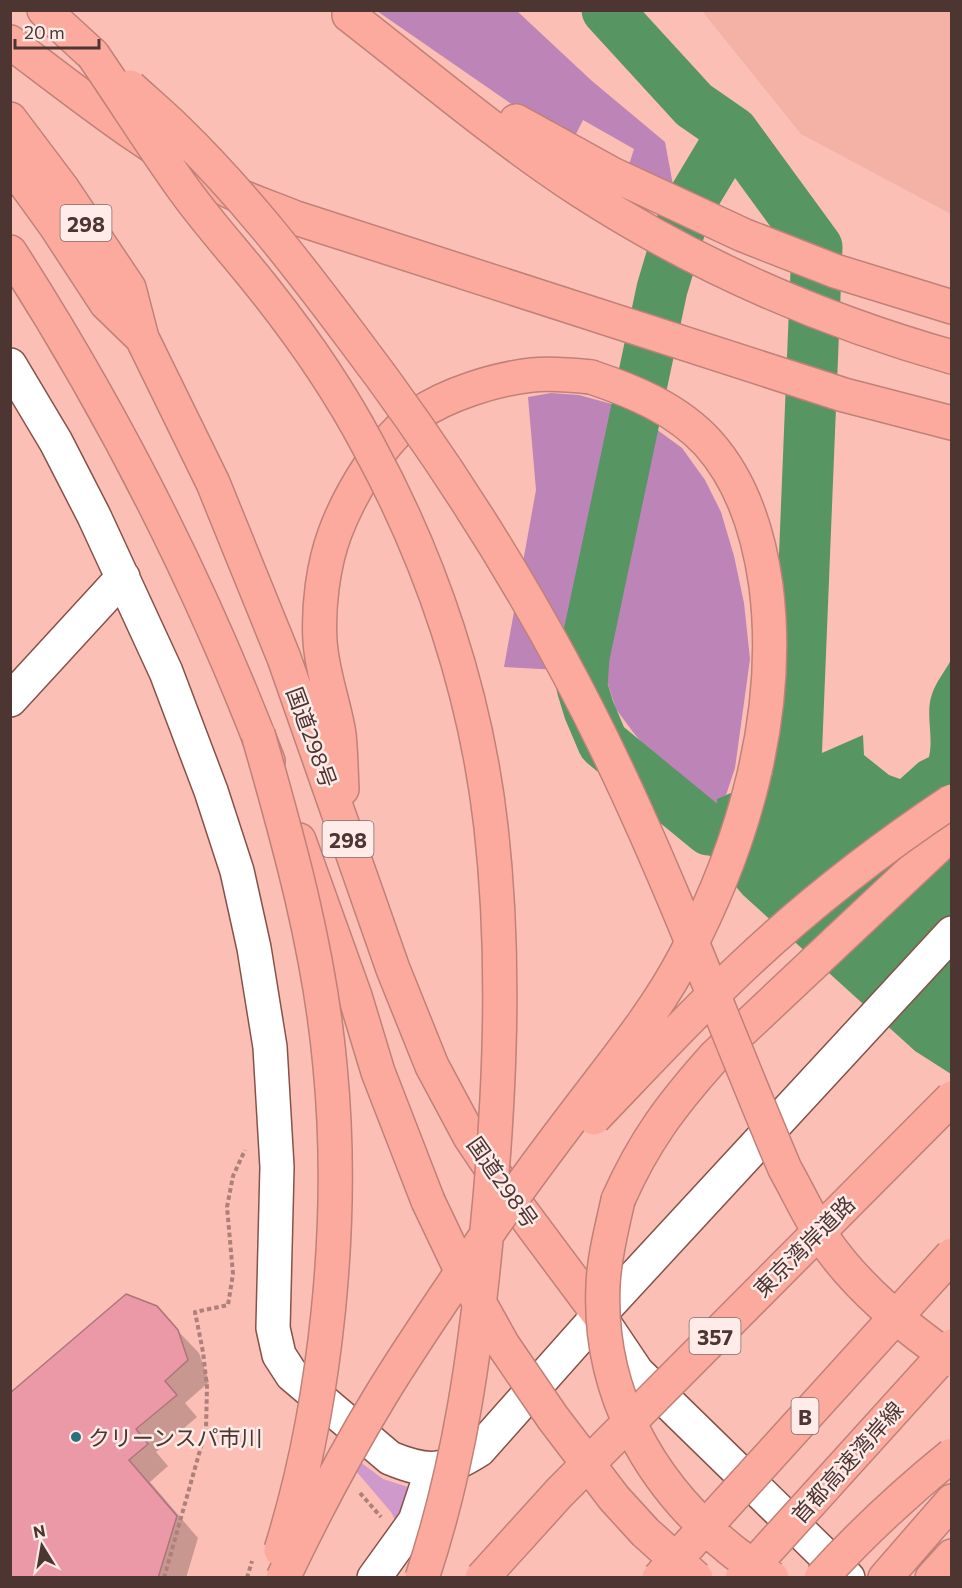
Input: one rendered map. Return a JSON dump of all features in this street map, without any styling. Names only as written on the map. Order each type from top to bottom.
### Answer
[{"type":"highway","points":[[44,10],[178,130],[259,219],[372,363],[455,481],[511,572],[568,674],[620,777],[674,897],[785,1169],[804,1205],[824,1238],[871,1296],[909,1329],[951,1360]]},
{"type":"highway","points":[[346,13],[476,98],[612,174],[743,235],[835,271],[951,307]]},
{"type":"highway","points":[[346,13],[519,147],[580,190],[637,225],[698,258],[809,308],[883,336],[951,357]]},
{"type":"highway","points":[[10,42],[157,151],[225,189],[296,218],[844,395],[946,420]]},
{"type":"highway","points":[[93,55],[185,192],[272,298],[331,382],[368,444],[401,510],[433,589],[458,664],[478,748],[491,826],[498,930],[496,1096],[491,1192],[478,1327],[466,1405],[452,1473],[422,1578]]},
{"type":"highway","name":"国道298号","points":[[10,118],[62,188],[129,288],[142,338],[213,483],[284,658],[406,1002],[432,1066],[470,1137],[505,1189],[599,1315]]},
{"type":"highway","name":"国道298号","points":[[10,163],[55,225],[106,303],[142,338]]},
{"type":"highway","points":[[10,252],[100,400],[179,555],[258,734],[325,908],[378,1072],[402,1138],[428,1202],[459,1266],[503,1345],[588,1465],[645,1532],[696,1578]]},
{"type":"highway","points":[[10,296],[100,400]]},
{"type":"highway","points":[[283,1578],[340,1464],[376,1402],[514,1194],[654,1007],[684,959],[705,916],[734,841],[754,773],[766,719],[770,670],[769,614],[762,557],[748,508],[725,467],[707,442],[682,420],[633,392],[591,377],[562,374],[533,375],[502,381],[445,400],[417,415],[391,439],[351,500],[335,534],[327,565],[322,601],[320,641],[326,680],[339,735],[344,827]]},
{"type":"highway","points":[[258,734],[302,895],[318,981],[330,1065],[335,1146],[334,1235],[317,1390],[304,1461],[272,1578]]},
{"type":"highway","points":[[472,1256],[579,1135],[686,1022],[742,967],[855,870],[951,801]]},
{"type":"highway","points":[[772,1578],[731,1550],[690,1513],[660,1477],[641,1449],[620,1403],[608,1353],[603,1314],[603,1283],[618,1200],[633,1167],[658,1125],[715,1056],[951,832]]},
{"type":"highway","name":"東京湾岸道路","points":[[482,1578],[559,1493],[951,1098]]},
{"type":"highway","name":"B","points":[[659,1578],[951,1255]]},
{"type":"highway","name":"首都高速湾岸線","points":[[742,1578],[951,1346]]},
{"type":"highway","points":[[821,1578],[863,1532],[951,1455]]},
{"type":"highway","points":[[885,1578],[951,1500]]},
{"type":"highway","points":[[932,1578],[951,1556]]},
{"type":"street","points":[[10,365],[56,442],[123,577],[166,672],[211,791],[237,871],[254,948],[270,1047],[277,1167],[273,1328],[279,1355],[292,1375],[390,1458],[432,1470],[457,1464],[478,1450],[599,1315],[951,933]]},
{"type":"street","points":[[10,700],[123,577]]},
{"type":"street","points":[[599,1315],[637,1372],[848,1578]]},
{"type":"street","points":[[374,1578],[415,1521],[432,1470]]},
{"type":"path","points":[[164,1578],[206,1428],[207,1387],[195,1312],[228,1305],[233,1274],[226,1207],[233,1176],[248,1146]]},
{"type":"shaded area","points":[[377,11],[517,11],[592,81],[665,142],[676,201],[627,171],[634,149],[583,120],[574,138],[520,110]]},
{"type":"shaded area","points":[[702,11],[951,11],[951,214],[801,134]]},
{"type":"shaded area","points":[[551,393],[579,395],[619,406],[559,670],[504,667],[536,490],[528,397]]},
{"type":"shaded area","points":[[645,421],[682,448],[705,480],[721,512],[734,556],[744,603],[750,659],[735,768],[726,795],[717,800],[718,808],[660,765],[616,709],[606,678],[603,654]]},
{"type":"shaded area","points":[[951,660],[951,1074],[915,1051],[743,895],[703,848],[717,808],[717,799],[863,735],[864,755],[889,775],[900,779],[919,762],[929,757],[930,702],[936,685]]},
{"type":"shaded area","points":[[348,1453],[383,1479],[411,1488],[399,1527],[391,1512],[356,1471]]},
{"type":"building","name":"クリーンスパ市川","points":[[126,1294],[157,1306],[178,1330],[188,1360],[165,1381],[177,1395],[136,1429],[148,1444],[129,1460],[177,1516],[158,1578],[10,1578],[10,1393]]},
{"type":"waterway","points":[[607,10],[694,105],[733,132],[817,247],[796,764]]},
{"type":"waterway","points":[[709,830],[603,743],[582,687],[584,657],[662,289],[685,212],[733,132]]},
{"type":"place","name":"クリーンスパ市川","points":[[76,1437]]}]
